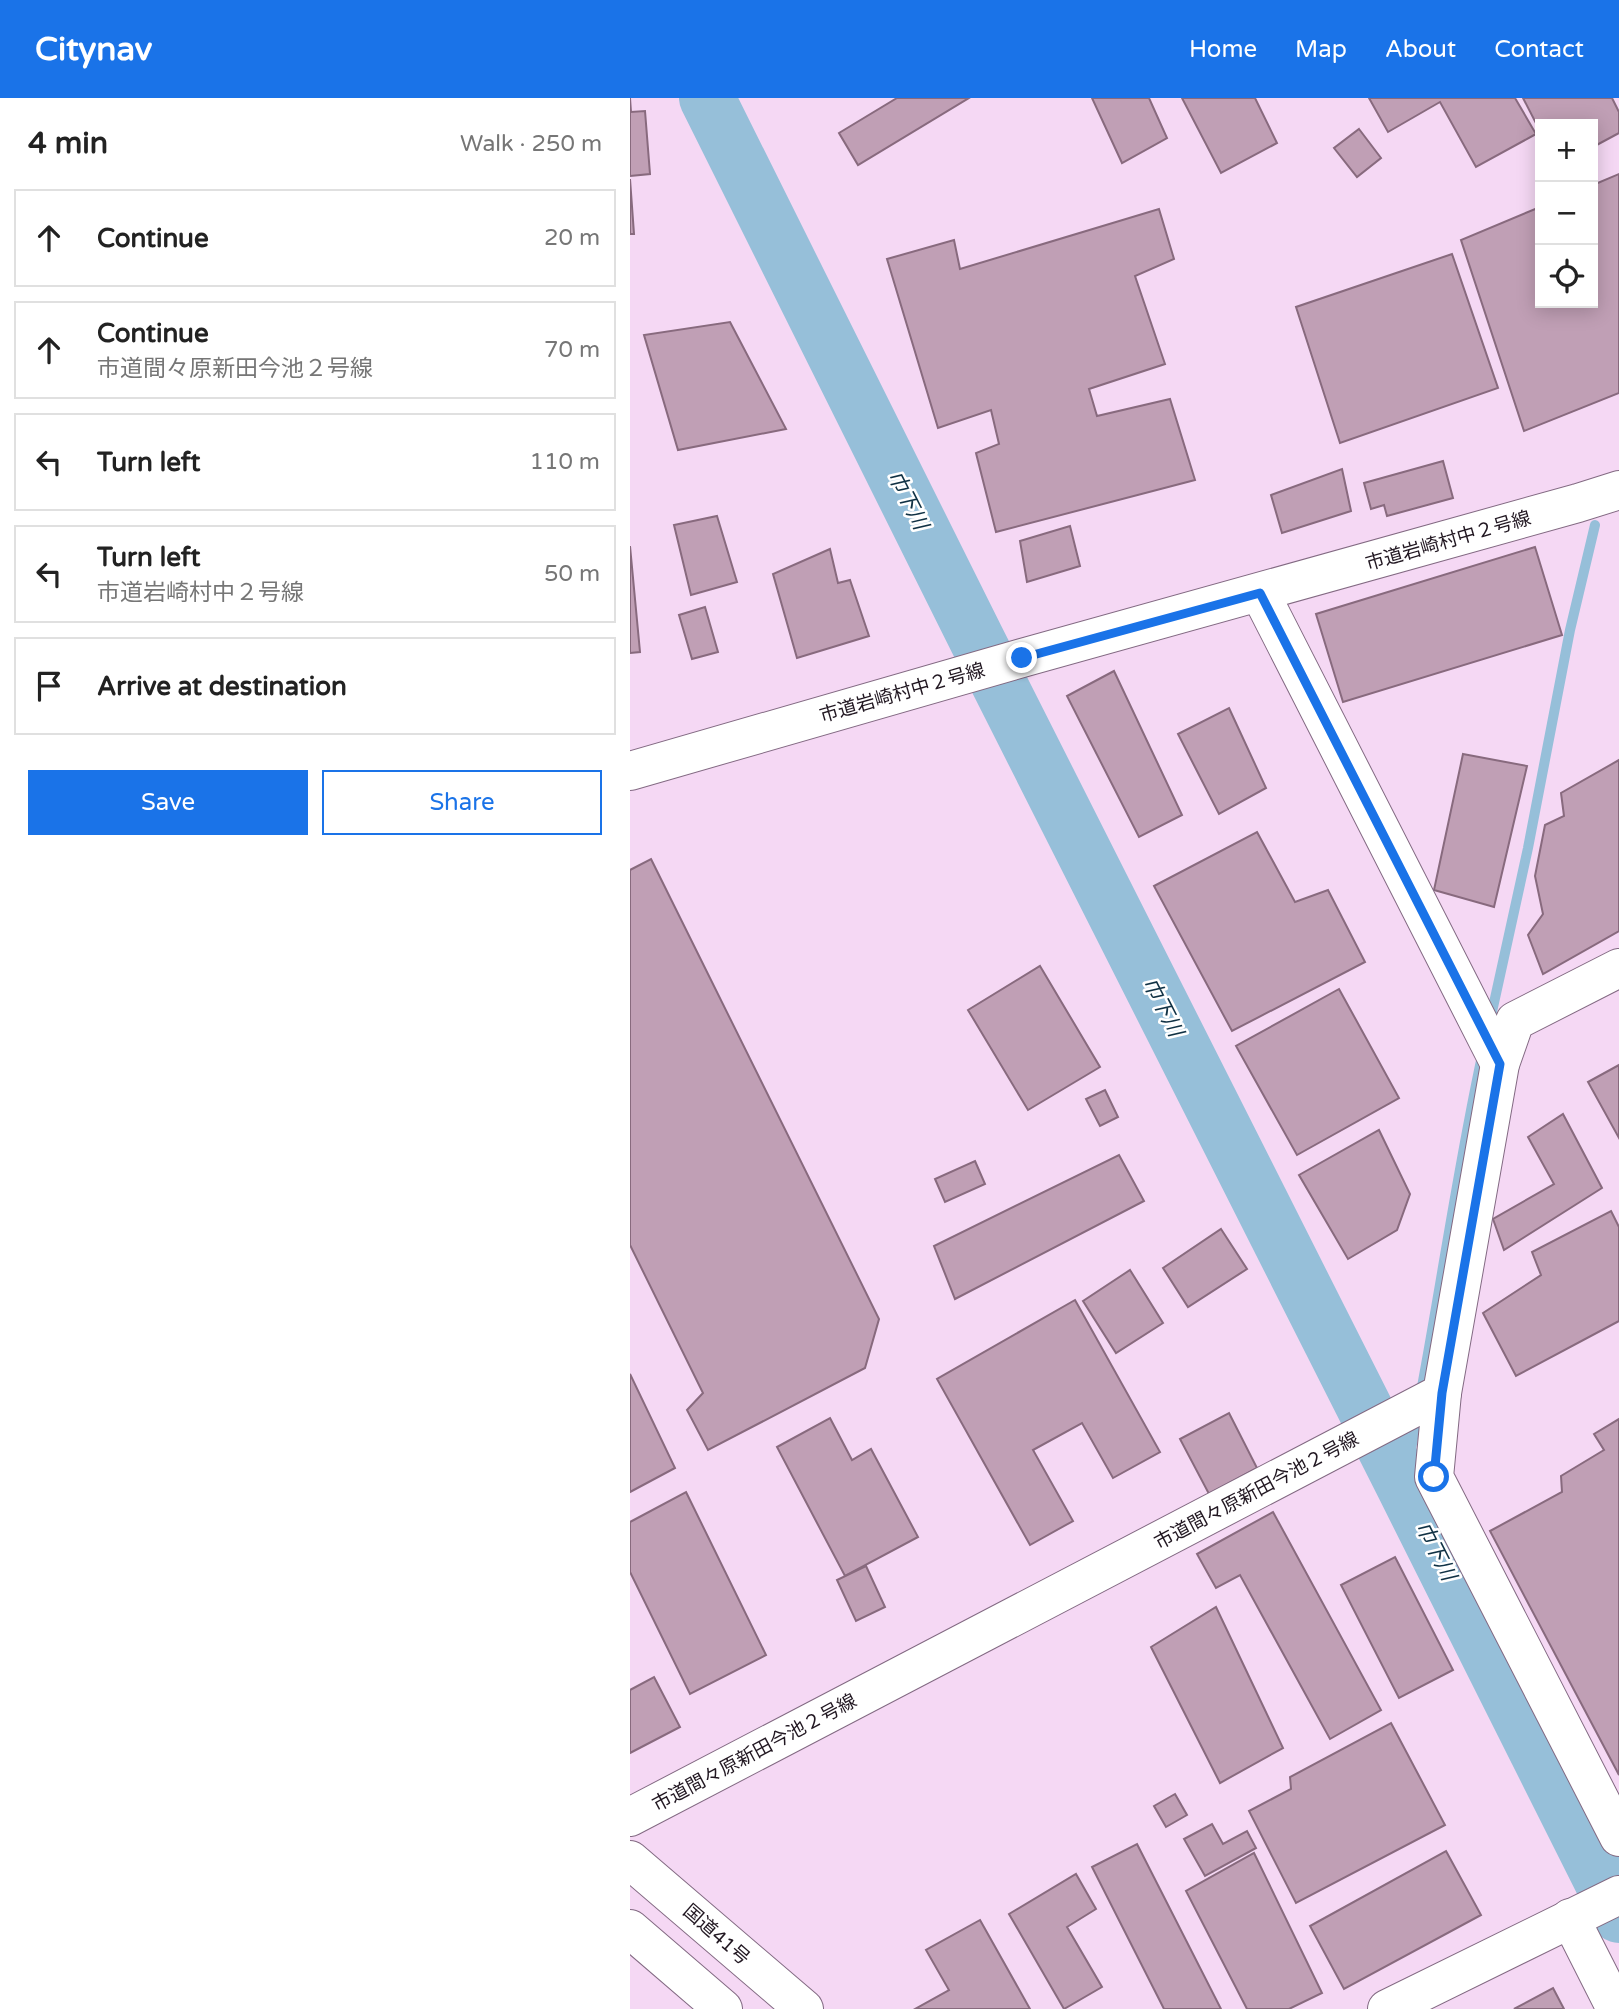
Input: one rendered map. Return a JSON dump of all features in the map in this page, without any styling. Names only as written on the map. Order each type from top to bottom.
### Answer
[{"type":"main road","name":"市道岩崎村中２号線","points":[[630,771],[1619,490]]},
{"type":"main road","points":[[1260,593],[1500,1064]]},
{"type":"main road","points":[[1619,968],[1515,1021],[1500,1064],[1442,1393],[1434,1477],[1619,1837]]},
{"type":"main road","name":"市道間々原新田今池２号線","points":[[630,1817],[1442,1393]]},
{"type":"main road","name":"国道41号","points":[[630,1860],[804,2009]]},
{"type":"main road","points":[[1387,2009],[1619,1895]]},
{"type":"main road","points":[[1570,1918],[1616,2009]]},
{"type":"main road","points":[[630,1929],[723,2009]]},
{"type":"building","points":[[630,98],[631,112],[645,111],[650,174],[630,176]]},
{"type":"building","points":[[897,98],[969,98],[858,165],[839,133]]},
{"type":"building","points":[[1092,98],[1149,98],[1167,138],[1122,163]]},
{"type":"building","points":[[1182,98],[1255,98],[1277,143],[1221,173]]},
{"type":"building","points":[[1369,98],[1515,98],[1535,135],[1476,167],[1440,102],[1388,132]]},
{"type":"building","points":[[1523,98],[1612,98],[1619,112],[1619,133],[1598,144],[1598,119],[1535,119],[1535,121]]},
{"type":"building","points":[[1359,129],[1381,158],[1357,177],[1334,148]]},
{"type":"building","points":[[1619,174],[1619,393],[1524,431],[1461,240],[1535,209],[1535,308],[1598,308],[1598,183]]},
{"type":"building","points":[[630,179],[634,234],[630,234]]},
{"type":"building","points":[[1159,209],[1174,259],[1135,276],[1165,364],[1089,389],[1097,416],[1170,399],[1195,480],[996,532],[976,453],[999,444],[991,410],[938,428],[887,259],[954,240],[960,269]]},
{"type":"building","points":[[1452,254],[1498,388],[1340,443],[1296,307]]},
{"type":"building","points":[[730,322],[786,429],[678,450],[644,335]]},
{"type":"building","points":[[1443,461],[1453,498],[1387,516],[1384,505],[1371,509],[1364,483]]},
{"type":"building","points":[[1342,469],[1351,511],[1282,533],[1271,495]]},
{"type":"building","points":[[717,516],[737,582],[691,595],[674,525]]},
{"type":"building","points":[[1070,526],[1080,566],[1027,582],[1020,541]]},
{"type":"building","points":[[630,546],[640,652],[630,653]]},
{"type":"building","points":[[1535,547],[1562,635],[1343,702],[1316,614]]},
{"type":"building","points":[[830,549],[838,583],[850,580],[869,636],[797,658],[773,574]]},
{"type":"building","points":[[705,607],[718,652],[692,659],[679,615]]},
{"type":"building","points":[[1114,671],[1182,815],[1139,837],[1067,696]]},
{"type":"building","points":[[1229,708],[1266,788],[1219,814],[1178,734]]},
{"type":"building","points":[[1463,754],[1527,766],[1494,907],[1434,890]]},
{"type":"building","points":[[1619,760],[1619,931],[1543,974],[1528,935],[1543,914],[1535,876],[1545,825],[1564,816],[1561,793]]},
{"type":"building","points":[[1257,832],[1295,902],[1328,890],[1365,962],[1232,1031],[1154,886]]},
{"type":"building","points":[[651,859],[879,1319],[865,1368],[708,1450],[687,1410],[703,1393],[630,1245],[630,870]]},
{"type":"building","points":[[1040,966],[1100,1067],[1028,1110],[968,1010]]},
{"type":"building","points":[[1339,989],[1399,1098],[1297,1155],[1236,1046]]},
{"type":"building","points":[[1619,1065],[1619,1138],[1588,1082]]},
{"type":"building","points":[[1105,1090],[1118,1117],[1100,1126],[1086,1099]]},
{"type":"building","points":[[1563,1114],[1602,1188],[1504,1250],[1493,1219],[1554,1184],[1528,1137]]},
{"type":"building","points":[[1379,1130],[1410,1194],[1397,1230],[1348,1259],[1299,1175]]},
{"type":"building","points":[[1119,1155],[1144,1201],[955,1299],[934,1246]]},
{"type":"building","points":[[975,1161],[985,1184],[945,1202],[935,1179]]},
{"type":"building","points":[[1611,1211],[1619,1227],[1619,1321],[1516,1376],[1483,1313],[1541,1275],[1532,1252]]},
{"type":"building","points":[[1221,1229],[1247,1269],[1188,1307],[1163,1268]]},
{"type":"building","points":[[1130,1270],[1163,1323],[1116,1353],[1083,1301]]},
{"type":"building","points":[[1075,1300],[1160,1452],[1113,1478],[1082,1423],[1033,1450],[1073,1521],[1030,1545],[937,1379]]},
{"type":"building","points":[[630,1374],[675,1468],[630,1492]]},
{"type":"building","points":[[1229,1413],[1257,1468],[1209,1494],[1180,1439]]},
{"type":"building","points":[[830,1418],[852,1460],[871,1449],[918,1537],[845,1576],[777,1447]]},
{"type":"building","points":[[1619,1419],[1619,1775],[1490,1531],[1562,1492],[1561,1476],[1604,1450],[1594,1434]]},
{"type":"building","points":[[686,1492],[766,1655],[690,1694],[630,1572],[630,1522]]},
{"type":"building","points":[[1273,1512],[1381,1710],[1330,1739],[1240,1575],[1216,1588],[1197,1554]]},
{"type":"building","points":[[1395,1557],[1453,1670],[1399,1698],[1341,1585]]},
{"type":"building","points":[[866,1566],[885,1607],[856,1621],[837,1580]]},
{"type":"building","points":[[1216,1607],[1283,1748],[1220,1783],[1151,1647]]},
{"type":"building","points":[[654,1677],[680,1727],[630,1753],[630,1690]]},
{"type":"building","points":[[1391,1723],[1445,1825],[1296,1903],[1249,1811],[1291,1789],[1290,1777]]},
{"type":"building","points":[[1175,1794],[1187,1815],[1166,1827],[1154,1806]]},
{"type":"building","points":[[1212,1824],[1223,1844],[1247,1831],[1256,1848],[1205,1876],[1184,1839]]},
{"type":"building","points":[[1137,1844],[1221,2009],[1164,2009],[1092,1867]]},
{"type":"building","points":[[1446,1851],[1481,1915],[1344,1989],[1310,1926]]},
{"type":"building","points":[[1254,1853],[1322,1993],[1289,2009],[1247,2009],[1186,1891]]},
{"type":"building","points":[[1076,1874],[1096,1909],[1067,1927],[1102,1987],[1064,2009],[1009,1914]]},
{"type":"building","points":[[980,1920],[1030,2009],[915,2009],[949,1990],[926,1950]]},
{"type":"building","points":[[1553,1988],[1564,2009],[1514,2009]]},
{"type":"waterway","name":"巾下川","points":[[707,98],[1619,1915]]},
{"type":"waterway","points":[[1490,1021],[1528,848],[1570,630],[1595,525]]},
{"type":"waterway","points":[[1421,1392],[1482,1056]]},
{"type":"waterway","points":[[1404,1486],[1417,1417]]},
{"type":"route","points":[[1022,658],[1260,593],[1500,1064],[1442,1393],[1434,1477]]}]
